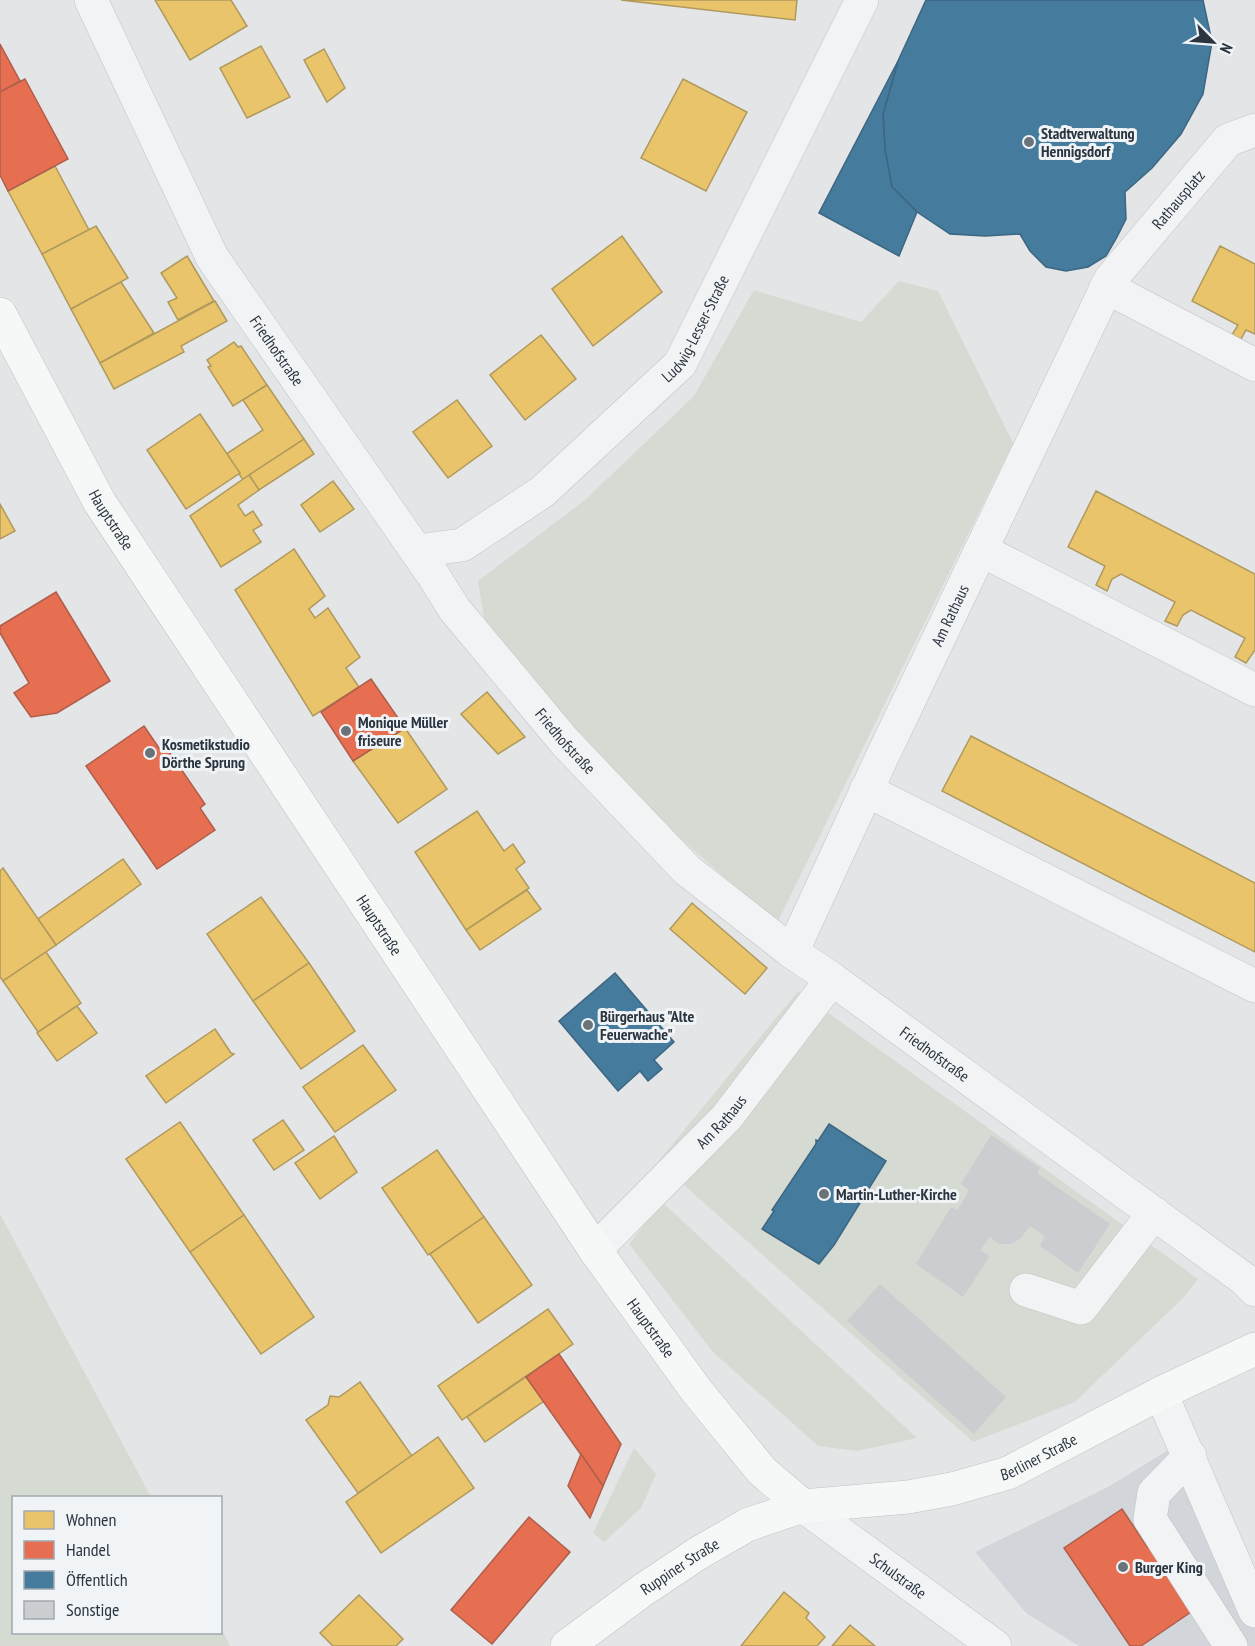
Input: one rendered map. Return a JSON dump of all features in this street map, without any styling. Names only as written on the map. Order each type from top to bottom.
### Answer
[{"type":"main road","name":"Hauptstraße","points":[[0,314],[100,503],[595,1250],[696,1390],[762,1471],[803,1506]]},
{"type":"main road","name":"Berliner Straße","points":[[803,1506],[908,1497],[952,1489],[1008,1473],[1161,1394],[1255,1349]]},
{"type":"main road","name":"Ruppiner Straße","points":[[567,1646],[642,1590],[697,1554],[747,1526],[803,1506]]},
{"type":"street","name":"Friedhofstraße","points":[[91,0],[212,257],[417,551],[454,610],[565,742],[687,870],[792,952],[1154,1213],[1252,1277]]},
{"type":"street","name":"Ludwig-Lesser-Straße","points":[[417,551],[462,545],[542,492],[681,364],[862,0]]},
{"type":"street","name":"Rathausplatz","points":[[1108,283],[1228,140],[1255,130]]},
{"type":"street","points":[[1108,283],[1255,365]]},
{"type":"street","name":"Am Rathaus","points":[[792,952],[866,790],[1108,283]]},
{"type":"street","points":[[981,550],[1255,690]]},
{"type":"street","points":[[866,790],[1255,986]]},
{"type":"street","name":"Am Rathaus","points":[[595,1250],[727,1117],[832,979]]},
{"type":"street","points":[[1026,1290],[1081,1308],[1154,1213]]},
{"type":"street","points":[[1161,1394],[1190,1456],[1255,1611]]},
{"type":"street","points":[[1190,1456],[1154,1493],[1150,1519],[1230,1646]]},
{"type":"street","name":"Schulstraße","points":[[803,1506],[995,1646]]},
{"type":"shaded area","points":[[899,281],[938,291],[1013,443],[777,923],[627,792],[486,631],[478,581],[585,500],[694,396],[754,290],[861,322]]},
{"type":"shaded area","points":[[798,991],[1198,1279],[1184,1297],[1075,1402],[973,1442],[658,1162]]},
{"type":"shaded area","points":[[662,1202],[917,1438],[857,1451],[818,1446],[713,1352],[629,1244]]},
{"type":"shaded area","points":[[0,1214],[150,1496],[12,1496],[12,1634],[222,1634],[222,1630],[230,1646],[0,1646]]},
{"type":"shaded area","points":[[1196,1433],[1255,1572],[1255,1646],[1079,1646],[1026,1613],[975,1552],[1108,1487]]},
{"type":"shaded area","points":[[634,1448],[656,1474],[641,1508],[604,1542],[593,1533]]},
{"type":"building: Wohnen","points":[[155,0],[231,0],[247,26],[190,60]]},
{"type":"building: Wohnen","points":[[621,0],[797,0],[795,20]]},
{"type":"building: Wohnen","points":[[261,46],[290,97],[247,118],[220,68]]},
{"type":"building: Wohnen","points":[[324,49],[345,88],[327,102],[304,60]]},
{"type":"building: Wohnen","points":[[683,79],[747,112],[706,191],[641,158]]},
{"type":"building: Wohnen","points":[[55,166],[89,230],[42,254],[8,191]]},
{"type":"building: Wohnen","points":[[96,226],[128,278],[71,309],[42,254]]},
{"type":"building: Wohnen","points":[[622,236],[662,292],[593,346],[552,289]]},
{"type":"building: Wohnen","points":[[1220,246],[1255,264],[1255,334],[1246,330],[1241,339],[1232,335],[1238,325],[1192,301]]},
{"type":"building: Wohnen","points":[[187,256],[214,301],[178,320],[168,302],[177,298],[161,273]]},
{"type":"building: Wohnen","points":[[121,282],[154,333],[100,363],[71,309]]},
{"type":"building: Wohnen","points":[[215,301],[227,321],[181,346],[184,352],[114,389],[100,363]]},
{"type":"building: Wohnen","points":[[541,335],[576,379],[525,420],[490,375]]},
{"type":"building: Wohnen","points":[[234,342],[238,347],[241,346],[267,385],[233,406],[208,367],[211,366],[207,360]]},
{"type":"building: Wohnen","points":[[267,385],[304,439],[243,480],[226,454],[263,430],[243,400]]},
{"type":"building: Wohnen","points":[[457,400],[492,446],[448,478],[413,432]]},
{"type":"building: Wohnen","points":[[200,414],[240,473],[186,509],[147,450]]},
{"type":"building: Wohnen","points":[[304,439],[314,454],[259,490],[249,475]]},
{"type":"building: Wohnen","points":[[249,475],[259,490],[238,505],[245,516],[253,511],[262,525],[253,530],[261,542],[221,567],[190,516]]},
{"type":"building: Wohnen","points":[[333,481],[354,509],[320,532],[301,505]]},
{"type":"building: Wohnen","points":[[1096,491],[1255,574],[1255,650],[1246,663],[1235,657],[1245,638],[1191,610],[1183,615],[1177,626],[1165,621],[1175,602],[1121,574],[1112,579],[1107,591],[1096,585],[1105,566],[1068,547]]},
{"type":"building: Wohnen","points":[[0,504],[15,531],[0,539]]},
{"type":"building: Wohnen","points":[[294,549],[325,596],[309,609],[315,618],[328,608],[360,657],[346,668],[359,687],[313,716],[235,590]]},
{"type":"building: Wohnen","points":[[487,692],[525,737],[498,754],[461,714]]},
{"type":"building: Wohnen","points":[[405,728],[447,789],[398,823],[353,761]]},
{"type":"building: Wohnen","points":[[971,736],[1255,883],[1255,952],[942,791]]},
{"type":"building: Wohnen","points":[[477,811],[504,851],[513,844],[525,862],[516,869],[529,888],[466,930],[415,852]]},
{"type":"building: Wohnen","points":[[123,859],[141,884],[56,945],[38,919]]},
{"type":"building: Wohnen","points":[[3,868],[56,945],[3,981],[0,977],[0,871]]},
{"type":"building: Wohnen","points":[[527,890],[541,909],[480,950],[466,930]]},
{"type":"building: Wohnen","points":[[261,897],[309,963],[253,1001],[207,934]]},
{"type":"building: Wohnen","points":[[692,903],[767,968],[745,994],[670,929]]},
{"type":"building: Wohnen","points":[[46,952],[81,1003],[38,1032],[3,981]]},
{"type":"building: Wohnen","points":[[309,963],[355,1031],[301,1069],[253,1001]]},
{"type":"building: Wohnen","points":[[77,1006],[97,1033],[57,1061],[37,1033]]},
{"type":"building: Wohnen","points":[[215,1029],[234,1054],[166,1103],[146,1076]]},
{"type":"building: Wohnen","points":[[363,1045],[396,1090],[335,1132],[303,1087]]},
{"type":"building: Wohnen","points":[[283,1120],[304,1150],[274,1170],[253,1140]]},
{"type":"building: Wohnen","points":[[180,1122],[244,1215],[190,1252],[126,1159]]},
{"type":"building: Wohnen","points":[[334,1136],[357,1172],[320,1199],[295,1163]]},
{"type":"building: Wohnen","points":[[437,1150],[484,1217],[428,1255],[382,1188]]},
{"type":"building: Wohnen","points":[[244,1215],[314,1317],[261,1354],[190,1252]]},
{"type":"building: Wohnen","points":[[484,1217],[532,1285],[478,1323],[430,1254]]},
{"type":"building: Wohnen","points":[[548,1309],[573,1344],[462,1420],[438,1386]]},
{"type":"building: Wohnen","points":[[526,1377],[544,1401],[485,1442],[467,1417]]},
{"type":"building: Wohnen","points":[[360,1382],[412,1456],[358,1493],[306,1420],[328,1405],[330,1396],[339,1397]]},
{"type":"building: Wohnen","points":[[438,1437],[474,1488],[381,1553],[346,1502]]},
{"type":"building: Wohnen","points":[[784,1592],[809,1613],[806,1618],[825,1637],[817,1646],[741,1646]]},
{"type":"building: Wohnen","points":[[359,1595],[403,1639],[396,1646],[333,1646],[320,1633]]},
{"type":"building: Wohnen","points":[[850,1625],[875,1646],[832,1646]]},
{"type":"building: Handel","points":[[0,44],[20,81],[0,92]]},
{"type":"building: Handel","points":[[25,79],[68,159],[8,191],[0,175],[0,92]]},
{"type":"building: Handel","points":[[56,592],[110,681],[57,713],[31,717],[14,693],[29,683],[0,633],[0,626]]},
{"type":"building: Handel","points":[[371,679],[405,728],[353,761],[321,712]]},
{"type":"building: Handel","points":[[144,726],[161,751],[166,747],[205,804],[200,808],[215,830],[157,869],[86,766]]},
{"type":"building: Handel","points":[[559,1354],[621,1444],[603,1486],[526,1377]]},
{"type":"building: Handel","points":[[581,1454],[603,1486],[590,1518],[568,1486]]},
{"type":"building: Handel","name":"Burger King","points":[[1122,1509],[1148,1548],[1154,1544],[1191,1612],[1141,1646],[1130,1646],[1064,1548]]},
{"type":"building: Handel","points":[[529,1517],[570,1552],[492,1644],[451,1610]]},
{"type":"building: Öffentlich","name":"Stadtverwaltung Hennigsdorf","points":[[926,0],[1203,0],[1212,42],[1203,94],[1181,134],[1152,168],[1125,192],[1126,219],[1106,256],[1088,267],[1066,271],[1046,267],[1030,251],[1020,234],[985,236],[950,234],[917,212],[892,187],[885,150],[883,114],[898,61]]},
{"type":"building: Öffentlich","points":[[898,61],[883,114],[885,150],[892,187],[917,212],[899,256],[819,213]]},
{"type":"building: Öffentlich","points":[[615,973],[674,1042],[654,1060],[662,1069],[648,1081],[640,1071],[618,1091],[559,1021]]},
{"type":"building: Öffentlich","name":"Martin-Luther-Kirche","points":[[829,1124],[886,1161],[834,1245],[819,1264],[762,1229],[816,1144],[816,1140],[818,1141]]},
{"type":"building: Sonstige","points":[[991,1135],[1040,1168],[1037,1173],[1110,1224],[1078,1273],[1040,1246],[1045,1236],[1030,1226],[1021,1238],[1011,1244],[999,1244],[990,1237],[980,1250],[990,1256],[963,1297],[916,1264],[951,1207],[958,1210],[969,1190],[961,1184]]},
{"type":"building: Sonstige","points":[[880,1284],[1006,1397],[974,1434],[847,1321]]},
{"type":"place","name":"Stadtverwaltung Hennigsdorf","points":[[1029,142]]},
{"type":"place","name":"Monique Müller friseure","points":[[346,731]]},
{"type":"place","name":"Kosmetikstudio Dörthe Sprung","points":[[150,753]]},
{"type":"place","name":"Bürgerhaus \"Alte Feuerwache\"","points":[[588,1025]]},
{"type":"place","name":"Martin-Luther-Kirche","points":[[824,1194]]},
{"type":"place","name":"Burger King","points":[[1123,1567]]}]
